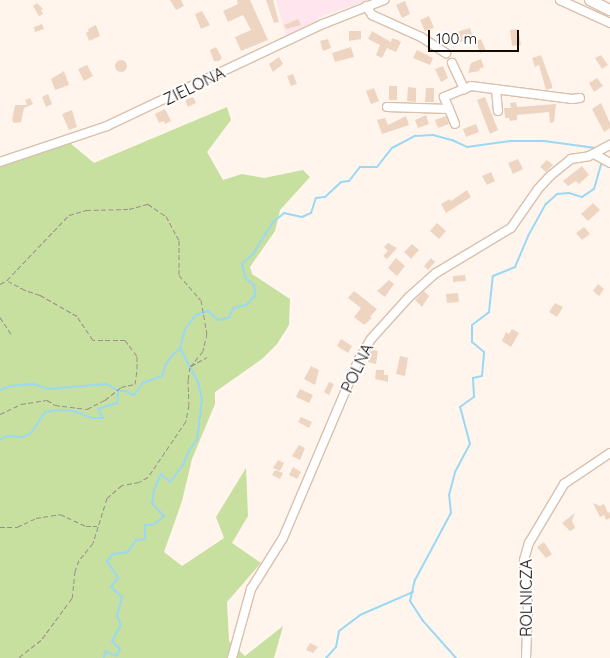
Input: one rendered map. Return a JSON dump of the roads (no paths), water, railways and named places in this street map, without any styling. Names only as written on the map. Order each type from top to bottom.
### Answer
[{"type":"main road","points":[[590,0],[610,10]]},
{"type":"street","name":"ZIELONA","points":[[0,162],[107,126],[139,113],[323,24],[384,0]]},
{"type":"street","points":[[560,0],[610,23]]},
{"type":"street","points":[[366,6],[372,15],[421,37],[446,53]]},
{"type":"street","points":[[452,63],[464,89]]},
{"type":"street","points":[[456,124],[444,97],[471,86],[572,99],[580,98]]},
{"type":"street","points":[[496,89],[498,111]]},
{"type":"street","points":[[387,107],[449,109]]},
{"type":"street","name":"POLNA","points":[[232,658],[251,589],[283,538],[359,358],[371,339],[409,297],[436,273],[511,228],[538,189],[550,176],[572,159],[602,149],[602,159],[610,163]]},
{"type":"street","name":"ROLNICZA","points":[[526,658],[528,609],[524,560],[529,543],[564,484],[610,453]]},
{"type":"waterway","points":[[104,658],[105,651],[116,656],[120,649],[112,641],[121,625],[117,615],[122,597],[111,587],[118,578],[107,561],[113,554],[128,552],[136,540],[145,539],[145,525],[153,525],[164,516],[152,503],[154,490],[161,474],[170,482],[183,465],[189,451],[197,440],[202,399],[198,382],[180,348],[185,329],[196,315],[208,311],[218,320],[229,318],[233,308],[246,305],[255,296],[254,285],[246,279],[242,264],[253,254],[273,222],[284,213],[302,217],[311,213],[316,198],[325,197],[341,182],[349,181],[360,167],[377,167],[392,148],[415,136],[433,135],[452,140],[467,147],[511,141],[544,141],[596,148]]},
{"type":"waterway","points":[[456,658],[423,621],[410,601],[415,580],[451,513],[449,495],[455,472],[470,444],[460,407],[474,397],[473,378],[482,376],[484,352],[472,342],[472,325],[489,312],[493,276],[515,267],[528,236],[546,204],[557,194],[569,193],[582,197],[594,189],[601,165],[604,163]]},
{"type":"waterway","points":[[0,440],[7,436],[23,437],[31,433],[45,412],[57,410],[74,411],[92,418],[103,418],[98,409],[117,403],[118,391],[125,391],[134,395],[143,383],[162,376],[166,364],[173,354],[180,349]]},
{"type":"waterway","points":[[0,390],[10,386],[34,384],[48,389],[107,384],[118,391]]},
{"type":"waterway","points":[[326,658],[336,647],[339,631],[360,615],[413,592]]}]
